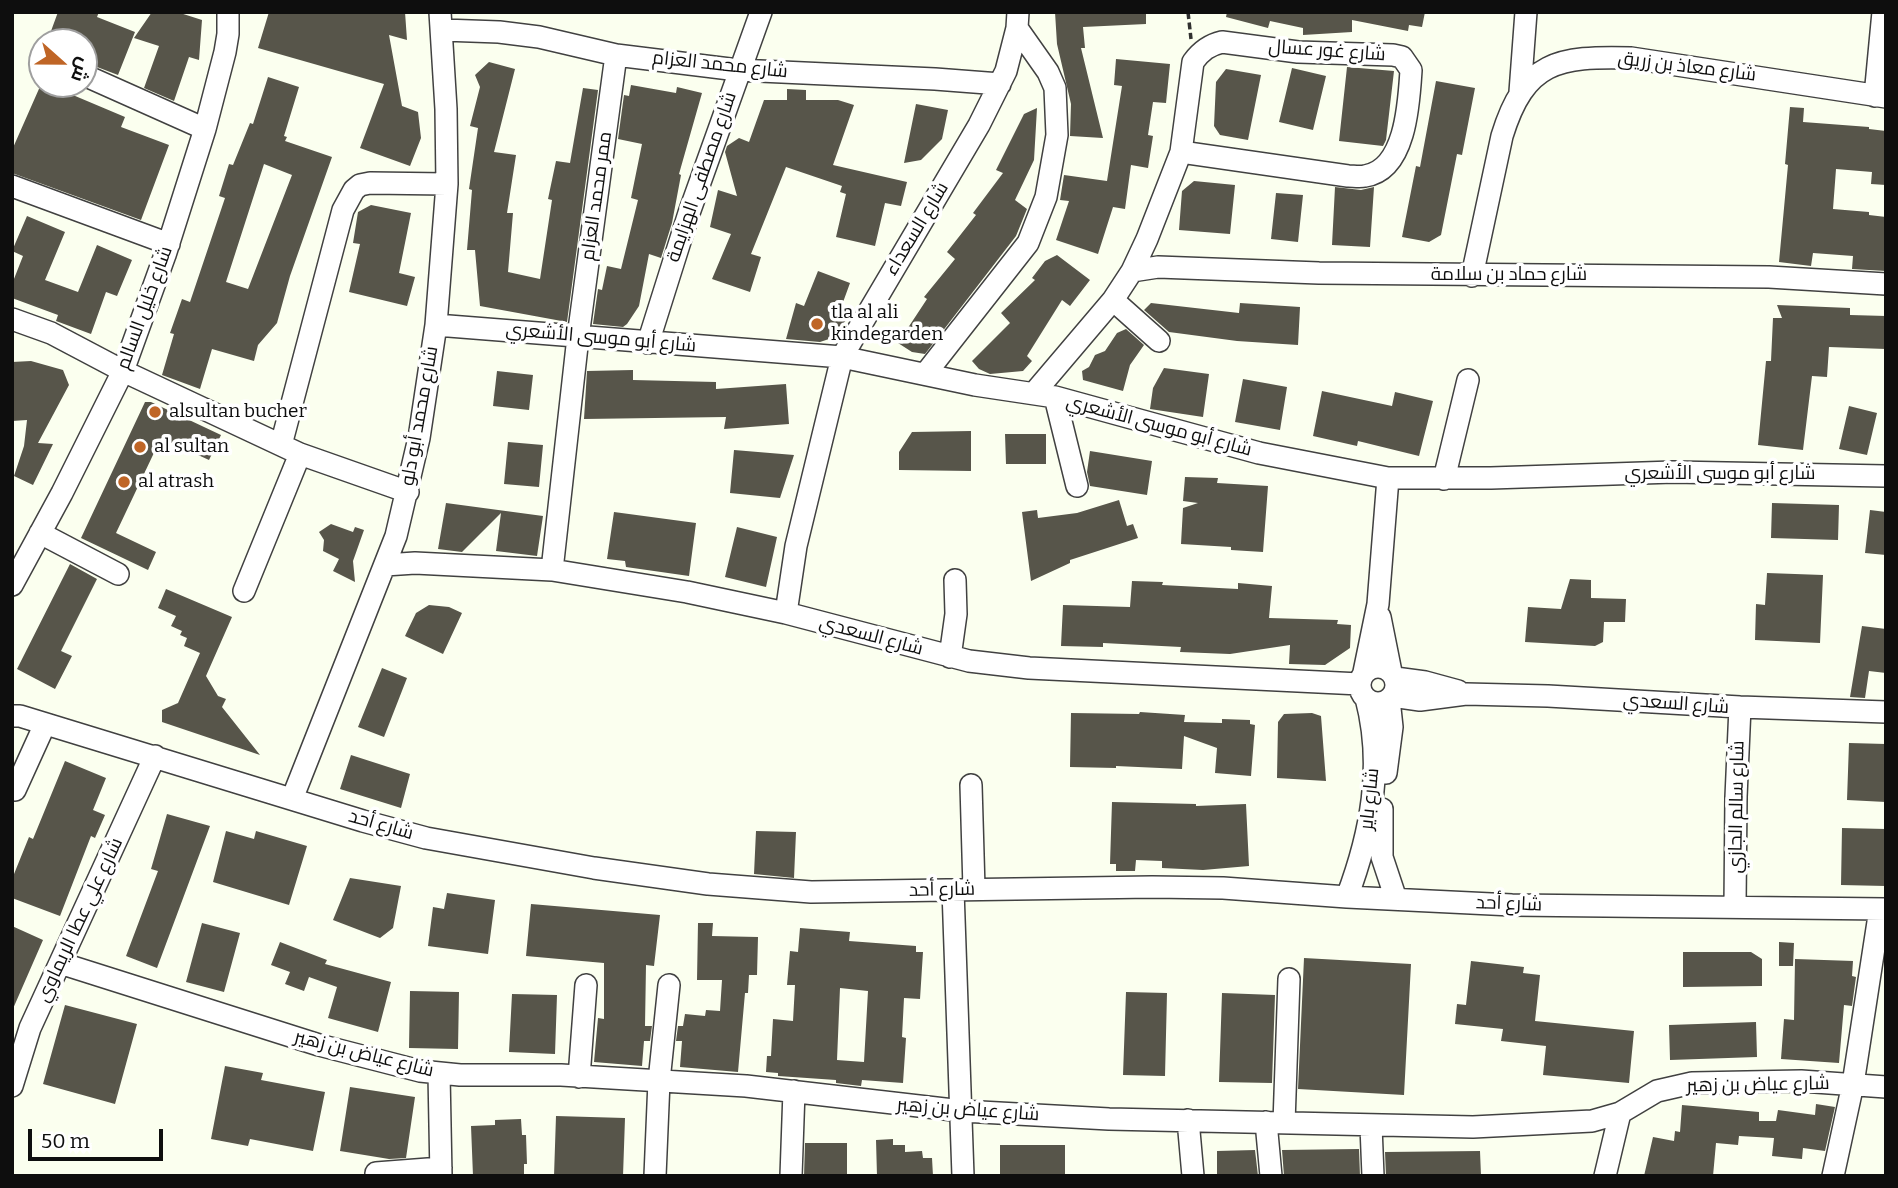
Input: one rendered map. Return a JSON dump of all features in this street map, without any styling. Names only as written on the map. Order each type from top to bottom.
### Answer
[{"type":"street","name":"شارع خليل السالم","points":[[12,585],[123,371],[169,244],[205,129],[226,52],[228,12]]},
{"type":"street","name":"شارع مصطفى الهزايمة","points":[[648,343],[689,213],[761,12]]},
{"type":"street","points":[[1520,92],[1526,12]]},
{"type":"street","points":[[1881,97],[1883,12]]},
{"type":"street","points":[[926,373],[1021,253],[1037,224],[1046,197],[1057,135],[1055,89],[1018,20]]},
{"type":"street","name":"شارع السعداء","points":[[786,613],[796,547],[842,357],[979,125],[1009,63],[1018,20]]},
{"type":"street","name":"شارع محمد العزام","points":[[441,21],[539,37],[616,55],[738,71],[825,73],[1000,84]]},
{"type":"street","name":"شارع محمد أبو دلو","points":[[292,799],[385,565],[408,492],[419,438],[436,325],[447,184],[441,21]]},
{"type":"street","name":"شارع غور عسال","points":[[1045,395],[1088,327],[1113,300],[1132,271],[1181,152],[1193,62],[1212,44],[1222,42],[1298,52],[1393,55],[1402,57],[1411,70],[1402,134],[1395,154],[1387,164],[1367,176],[1348,176],[1181,152]]},
{"type":"street","name":"ممر محمد العزام","points":[[552,570],[578,337],[616,55]]},
{"type":"street","name":"شارع معاذ بن زريق","points":[[1472,276],[1502,136],[1509,115],[1529,80],[1555,65],[1602,57],[1631,58],[1881,97]]},
{"type":"street","points":[[98,81],[205,129]]},
{"type":"street","points":[[244,591],[290,450],[313,328],[343,210],[360,185],[447,184]]},
{"type":"street","points":[[12,186],[169,244]]},
{"type":"street","name":"شارع حماد بن سلامة","points":[[1132,271],[1158,267],[1472,276],[1769,276],[1886,284]]},
{"type":"street","points":[[1113,300],[1159,341]]},
{"type":"street","points":[[12,319],[51,333],[123,371],[290,450],[408,492]]},
{"type":"street","name":"شارع أبو موسى الأشعري","points":[[436,325],[842,357],[975,385],[1045,395],[1259,453],[1388,478],[1673,472],[1886,477]]},
{"type":"street","points":[[1444,478],[1468,380]]},
{"type":"street","points":[[1045,395],[1077,486]]},
{"type":"street","name":"شارع باير","points":[[1347,897],[1364,847],[1374,782],[1374,733],[1363,685],[1378,604],[1388,478]]},
{"type":"street","points":[[40,533],[118,573]]},
{"type":"street","name":"شارع السعدي","points":[[385,565],[415,563],[552,570],[687,592],[786,613],[950,657],[1029,668],[1363,685]]},
{"type":"street","points":[[950,657],[956,614],[956,580]]},
{"type":"street","name":"شارع باير","points":[[1378,604],[1392,686],[1381,847],[1383,865],[1396,899]]},
{"type":"street","points":[[1378,666],[1392,686],[1375,703],[1363,685],[1378,666]]},
{"type":"street","name":"شارع السعدي","points":[[1392,686],[1425,682],[1466,694],[1548,696],[1740,708],[1886,712]]},
{"type":"street","name":"شارع سالم الجازي","points":[[1735,906],[1735,797],[1740,708]]},
{"type":"street","name":"شارع أحد","points":[[15,713],[426,838],[594,868],[708,884],[811,892],[1223,888],[1512,905],[1883,909]]},
{"type":"street","points":[[15,790],[45,724]]},
{"type":"street","name":"شارع علي عطا الريماوي","points":[[12,1086],[30,1028],[155,756]]},
{"type":"street","points":[[963,1176],[964,889],[971,785]]},
{"type":"street","points":[[1833,1176],[1853,1084],[1883,909]]},
{"type":"street","name":"شارع عياض بن زهير","points":[[60,963],[319,1045],[420,1072],[659,1081],[794,1091],[962,1111],[1069,1117],[1473,1127],[1579,1123],[1620,1113],[1657,1091],[1692,1083],[1801,1081],[1886,1087]]},
{"type":"street","points":[[1271,1176],[1289,979]]},
{"type":"street","points":[[579,1077],[586,985]]},
{"type":"street","points":[[655,1176],[659,1081],[669,985]]},
{"type":"street","points":[[376,1173],[441,1172],[439,1074]]},
{"type":"street","points":[[791,1176],[794,1091]]},
{"type":"street","points":[[1605,1176],[1620,1113]]},
{"type":"street","points":[[1188,1120],[1193,1176]]},
{"type":"street","points":[[1371,1126],[1373,1176]]},
{"type":"building","points":[[58,12],[99,12],[97,17],[135,32],[118,75],[98,67],[98,28],[52,28]]},
{"type":"building","points":[[152,12],[177,12],[202,20],[199,60],[189,57],[174,101],[144,88],[159,46],[134,38]]},
{"type":"building","points":[[269,12],[405,12],[407,40],[389,35],[402,106],[418,112],[421,138],[410,166],[360,148],[384,84],[258,48]]},
{"type":"building","points":[[1055,12],[1146,12],[1146,24],[1083,27],[1085,48],[1081,48],[1103,138],[1070,136],[1071,104],[1057,44]]},
{"type":"building","points":[[1227,12],[1425,12],[1422,27],[1409,25],[1408,31],[1352,20],[1352,32],[1303,35],[1303,28],[1270,21],[1268,28],[1226,17]]},
{"type":"building","points":[[1116,59],[1170,64],[1166,103],[1153,102],[1148,135],[1153,136],[1148,168],[1131,165],[1125,209],[1113,207],[1098,254],[1056,240],[1069,201],[1060,200],[1064,175],[1107,181],[1122,86],[1114,85]]},
{"type":"building","points":[[489,62],[515,69],[494,152],[516,155],[507,213],[513,213],[508,272],[540,279],[552,200],[548,199],[556,161],[570,163],[583,88],[598,90],[567,322],[480,306],[475,250],[467,250],[472,190],[469,189],[478,128],[470,126],[480,87],[475,75]]},
{"type":"building","points":[[1347,67],[1394,71],[1383,146],[1339,141]]},
{"type":"building","points":[[1292,68],[1326,76],[1313,130],[1279,122]]},
{"type":"building","points":[[1226,69],[1261,75],[1248,140],[1220,135],[1214,126],[1216,82]]},
{"type":"building","points":[[268,77],[299,87],[284,136],[287,137],[285,141],[332,157],[290,276],[277,323],[258,345],[254,361],[212,349],[200,389],[162,375],[174,334],[170,333],[182,299],[190,302],[225,198],[219,196],[229,164],[233,165],[250,123],[253,124]],"holes":[[[264,164],[292,175],[248,289],[226,282]]]},
{"type":"building","points":[[1436,81],[1475,88],[1462,155],[1457,154],[1441,235],[1429,242],[1402,237],[1416,166],[1420,167]]},
{"type":"building","points":[[631,85],[676,93],[677,87],[702,93],[679,174],[681,175],[672,223],[661,258],[649,254],[639,306],[623,327],[593,324],[598,289],[602,290],[607,266],[621,269],[638,200],[631,198],[642,144],[618,139],[624,95],[629,96]]},
{"type":"building","points":[[787,89],[806,90],[806,100],[838,100],[854,105],[833,165],[907,182],[901,206],[885,203],[875,246],[836,237],[846,194],[840,192],[842,186],[786,167],[751,254],[761,257],[750,292],[712,279],[731,234],[710,227],[718,190],[737,196],[725,152],[727,146],[739,138],[749,142],[764,100],[787,100]]},
{"type":"building","points":[[35,98],[80,98],[125,117],[121,127],[169,145],[141,220],[12,173],[12,150]]},
{"type":"building","points":[[916,104],[948,110],[942,139],[921,160],[904,163]]},
{"type":"building","points":[[1790,107],[1804,108],[1803,122],[1869,127],[1886,131],[1886,185],[1871,184],[1872,172],[1836,169],[1833,209],[1869,212],[1869,215],[1886,217],[1886,271],[1852,269],[1853,256],[1813,253],[1811,266],[1779,262],[1788,165],[1785,164]]},
{"type":"building","points":[[1037,108],[1034,160],[1015,200],[1027,209],[1016,236],[925,354],[912,352],[898,343],[927,299],[924,297],[955,259],[947,252],[976,215],[973,213],[1003,173],[996,170],[1024,114]]},
{"type":"building","points":[[1194,181],[1235,185],[1230,234],[1179,230],[1182,191]]},
{"type":"building","points":[[1335,187],[1361,190],[1374,187],[1370,247],[1332,245]]},
{"type":"building","points":[[1276,193],[1303,195],[1298,242],[1271,239]]},
{"type":"building","points":[[371,205],[411,213],[399,273],[415,277],[407,306],[349,292],[360,244],[353,243],[358,212]]},
{"type":"building","points":[[27,216],[65,232],[45,280],[78,292],[97,245],[132,260],[117,296],[106,292],[91,334],[56,321],[58,315],[12,298],[12,284],[23,256],[12,251]]},
{"type":"building","points":[[1057,255],[1090,280],[1070,306],[1062,300],[1027,356],[1032,361],[1023,371],[990,374],[979,369],[972,361],[1010,323],[1001,313],[1035,280],[1032,278],[1045,261]]},
{"type":"building","points":[[818,271],[850,283],[838,316],[847,319],[832,338],[820,342],[786,339],[796,303],[804,306]]},
{"type":"building","points":[[1151,303],[1239,313],[1240,303],[1300,307],[1298,345],[1237,341],[1169,332],[1144,310]]},
{"type":"building","points":[[1777,305],[1850,308],[1850,315],[1886,316],[1886,349],[1829,347],[1827,377],[1812,376],[1803,450],[1758,445],[1766,361],[1771,361],[1773,318],[1782,318]]},
{"type":"building","points":[[1126,329],[1144,345],[1130,365],[1123,391],[1083,380],[1082,371],[1089,367],[1095,355],[1105,351],[1117,333]]},
{"type":"building","points":[[31,361],[63,370],[69,385],[38,443],[53,444],[33,485],[14,476],[24,446],[27,420],[12,421],[12,362]]},
{"type":"building","points":[[1164,368],[1209,374],[1203,417],[1150,409],[1153,388]]},
{"type":"building","points":[[633,370],[633,380],[716,382],[716,389],[786,384],[789,424],[724,429],[726,417],[584,419],[587,371]]},
{"type":"building","points":[[497,371],[533,375],[529,410],[493,406]]},
{"type":"building","points":[[1243,379],[1287,387],[1280,430],[1235,422]]},
{"type":"building","points":[[1322,391],[1392,406],[1395,392],[1433,401],[1419,456],[1358,441],[1357,446],[1313,436]]},
{"type":"building","points":[[145,402],[151,402],[221,435],[209,460],[161,438],[116,533],[156,552],[148,570],[81,538]]},
{"type":"building","points":[[1849,406],[1877,413],[1867,455],[1839,449]]},
{"type":"building","points":[[971,431],[971,471],[899,470],[899,452],[912,432]]},
{"type":"building","points":[[1005,434],[1046,434],[1046,464],[1006,464]]},
{"type":"building","points":[[508,442],[543,445],[539,487],[504,484]]},
{"type":"building","points":[[734,450],[794,455],[780,498],[730,493]]},
{"type":"building","points":[[1090,451],[1152,461],[1147,495],[1090,486],[1087,472]]},
{"type":"building","points":[[1185,477],[1218,478],[1217,483],[1268,486],[1263,552],[1181,544],[1183,508],[1198,503],[1183,501]]},
{"type":"building","points":[[1119,500],[1127,526],[1133,524],[1138,538],[1070,560],[1070,563],[1031,581],[1022,512],[1037,510],[1038,518],[1077,513]]},
{"type":"building","points":[[446,503],[543,516],[537,556],[496,551],[501,513],[462,552],[438,549]]},
{"type":"building","points":[[1772,503],[1839,505],[1838,540],[1771,538]]},
{"type":"building","points":[[1870,510],[1886,512],[1886,555],[1865,553]]},
{"type":"building","points":[[614,512],[696,523],[689,576],[626,567],[625,561],[607,559]]},
{"type":"building","points":[[331,524],[353,532],[355,527],[364,530],[353,561],[355,582],[333,571],[339,559],[323,551],[324,540],[319,532]]},
{"type":"building","points":[[737,527],[777,537],[766,587],[725,577]]},
{"type":"building","points":[[70,564],[97,579],[61,651],[72,656],[55,689],[17,669]]},
{"type":"building","points":[[1767,573],[1823,575],[1820,643],[1755,640],[1756,604],[1765,605]]},
{"type":"building","points":[[1570,579],[1591,580],[1591,598],[1626,599],[1625,622],[1604,622],[1603,642],[1595,646],[1525,642],[1528,607],[1561,609]]},
{"type":"building","points":[[1132,581],[1238,589],[1238,583],[1272,586],[1269,618],[1338,620],[1337,624],[1351,625],[1350,648],[1325,665],[1289,664],[1290,645],[1230,654],[1180,652],[1181,647],[1103,643],[1103,647],[1061,646],[1063,605],[1130,607]]},
{"type":"building","points":[[166,589],[232,617],[206,676],[218,696],[226,699],[222,707],[260,755],[162,722],[162,710],[178,703],[200,653],[184,646],[187,638],[180,635],[182,631],[171,626],[176,616],[158,608]]},
{"type":"building","points":[[429,605],[449,607],[462,613],[443,654],[405,636],[416,613]]},
{"type":"building","points":[[1862,626],[1886,629],[1886,673],[1869,671],[1865,698],[1850,697]]},
{"type":"building","points":[[382,668],[407,678],[384,737],[358,727]]},
{"type":"building","points":[[1140,712],[1185,715],[1184,722],[1222,723],[1222,719],[1250,720],[1250,724],[1255,725],[1251,776],[1215,773],[1217,748],[1184,736],[1182,769],[1070,767],[1071,713]]},
{"type":"building","points":[[1312,713],[1321,716],[1326,781],[1277,778],[1278,722],[1284,714]]},
{"type":"building","points":[[1849,743],[1886,744],[1886,802],[1847,800]]},
{"type":"building","points":[[351,755],[410,774],[401,808],[340,789]]},
{"type":"building","points":[[65,761],[106,778],[93,810],[105,815],[95,838],[91,836],[60,916],[12,898],[12,879],[29,837],[33,839]]},
{"type":"building","points":[[1112,802],[1196,806],[1246,804],[1249,866],[1203,870],[1162,868],[1162,861],[1136,860],[1135,871],[1116,871],[1116,864],[1110,864]]},
{"type":"building","points":[[167,814],[210,826],[157,968],[126,956],[158,871],[151,869]]},
{"type":"building","points":[[1842,828],[1886,829],[1886,886],[1841,885]]},
{"type":"building","points":[[226,831],[254,839],[256,831],[307,846],[289,905],[213,882]]},
{"type":"building","points":[[756,831],[796,832],[794,878],[754,874]]},
{"type":"building","points":[[350,878],[401,886],[393,928],[380,938],[333,920]]},
{"type":"building","points":[[447,893],[495,900],[488,954],[428,946],[433,907],[444,909]]},
{"type":"building","points":[[531,904],[660,915],[654,966],[646,965],[645,1026],[652,1026],[650,1041],[644,1041],[642,1066],[594,1062],[598,1018],[604,1019],[604,963],[526,956]]},
{"type":"building","points":[[202,923],[240,933],[224,992],[186,982]]},
{"type":"building","points":[[698,923],[713,923],[712,936],[758,937],[757,975],[749,975],[748,993],[745,993],[738,1072],[680,1067],[682,1041],[676,1041],[678,1026],[683,1026],[685,1014],[705,1016],[706,1010],[720,1011],[722,980],[697,980]]},
{"type":"building","points":[[12,926],[43,940],[12,1011]]},
{"type":"building","points":[[800,928],[850,932],[849,941],[916,946],[916,952],[923,952],[920,999],[904,998],[902,1037],[906,1038],[903,1083],[862,1080],[861,1086],[836,1083],[836,1080],[778,1076],[778,1073],[766,1072],[767,1056],[771,1056],[773,1019],[793,1021],[795,985],[787,985],[790,951],[798,952]],"holes":[[[840,988],[868,991],[864,1062],[837,1060]]]},
{"type":"building","points":[[280,942],[327,960],[325,964],[391,982],[378,1032],[328,1018],[337,987],[309,977],[304,991],[285,984],[290,972],[271,965]]},
{"type":"building","points":[[1779,942],[1794,943],[1793,966],[1779,966]]},
{"type":"building","points":[[1683,952],[1751,952],[1762,959],[1762,986],[1683,987]]},
{"type":"building","points":[[1304,958],[1411,964],[1404,1095],[1298,1089]]},
{"type":"building","points":[[1795,959],[1853,961],[1852,976],[1856,977],[1852,1006],[1844,1005],[1839,1063],[1781,1059],[1784,1019],[1794,1020]]},
{"type":"building","points":[[1471,961],[1524,967],[1523,973],[1540,975],[1535,1021],[1634,1031],[1629,1083],[1543,1075],[1546,1046],[1501,1041],[1503,1029],[1455,1024],[1457,1004],[1466,1005]]},
{"type":"building","points":[[410,991],[459,992],[458,1049],[409,1048]]},
{"type":"building","points":[[1126,992],[1167,993],[1165,1076],[1123,1075]]},
{"type":"building","points":[[1222,993],[1275,995],[1272,1083],[1219,1082]]},
{"type":"building","points":[[512,994],[557,995],[555,1054],[509,1052]]},
{"type":"building","points":[[65,1005],[137,1024],[115,1104],[43,1084]]},
{"type":"building","points":[[1756,1022],[1757,1057],[1670,1060],[1669,1025]]},
{"type":"building","points":[[225,1066],[263,1073],[261,1080],[325,1092],[313,1151],[250,1139],[248,1146],[211,1139]]},
{"type":"building","points":[[350,1087],[415,1097],[406,1158],[389,1159],[340,1151]]},
{"type":"building","points":[[1816,1104],[1835,1107],[1825,1151],[1803,1148],[1802,1159],[1772,1156],[1774,1138],[1739,1136],[1738,1145],[1716,1143],[1713,1176],[1644,1176],[1653,1137],[1674,1141],[1675,1131],[1680,1132],[1682,1105],[1759,1112],[1759,1121],[1776,1121],[1778,1110],[1815,1115]]},
{"type":"building","points":[[556,1116],[625,1118],[623,1176],[554,1176]]},
{"type":"building","points":[[521,1119],[522,1135],[526,1135],[527,1164],[524,1164],[524,1176],[473,1176],[471,1126],[495,1125],[495,1120]]},
{"type":"building","points":[[893,1139],[893,1145],[905,1145],[905,1152],[922,1151],[923,1158],[932,1158],[933,1176],[877,1176],[876,1140]]},
{"type":"building","points":[[805,1143],[847,1143],[847,1176],[804,1176]]},
{"type":"building","points":[[1000,1145],[1065,1145],[1065,1176],[1000,1176]]},
{"type":"building","points":[[1359,1149],[1360,1176],[1284,1176],[1282,1150]]},
{"type":"building","points":[[1255,1150],[1258,1176],[1217,1176],[1217,1151]]},
{"type":"building","points":[[1480,1151],[1481,1176],[1386,1176],[1385,1152]]},
{"type":"place","name":"tla al ali kindegarden","points":[[817,324]]},
{"type":"place","name":"alsultan bucher","points":[[155,412]]},
{"type":"place","name":"al sultan","points":[[140,447]]},
{"type":"place","name":"al atrash","points":[[124,482]]}]
